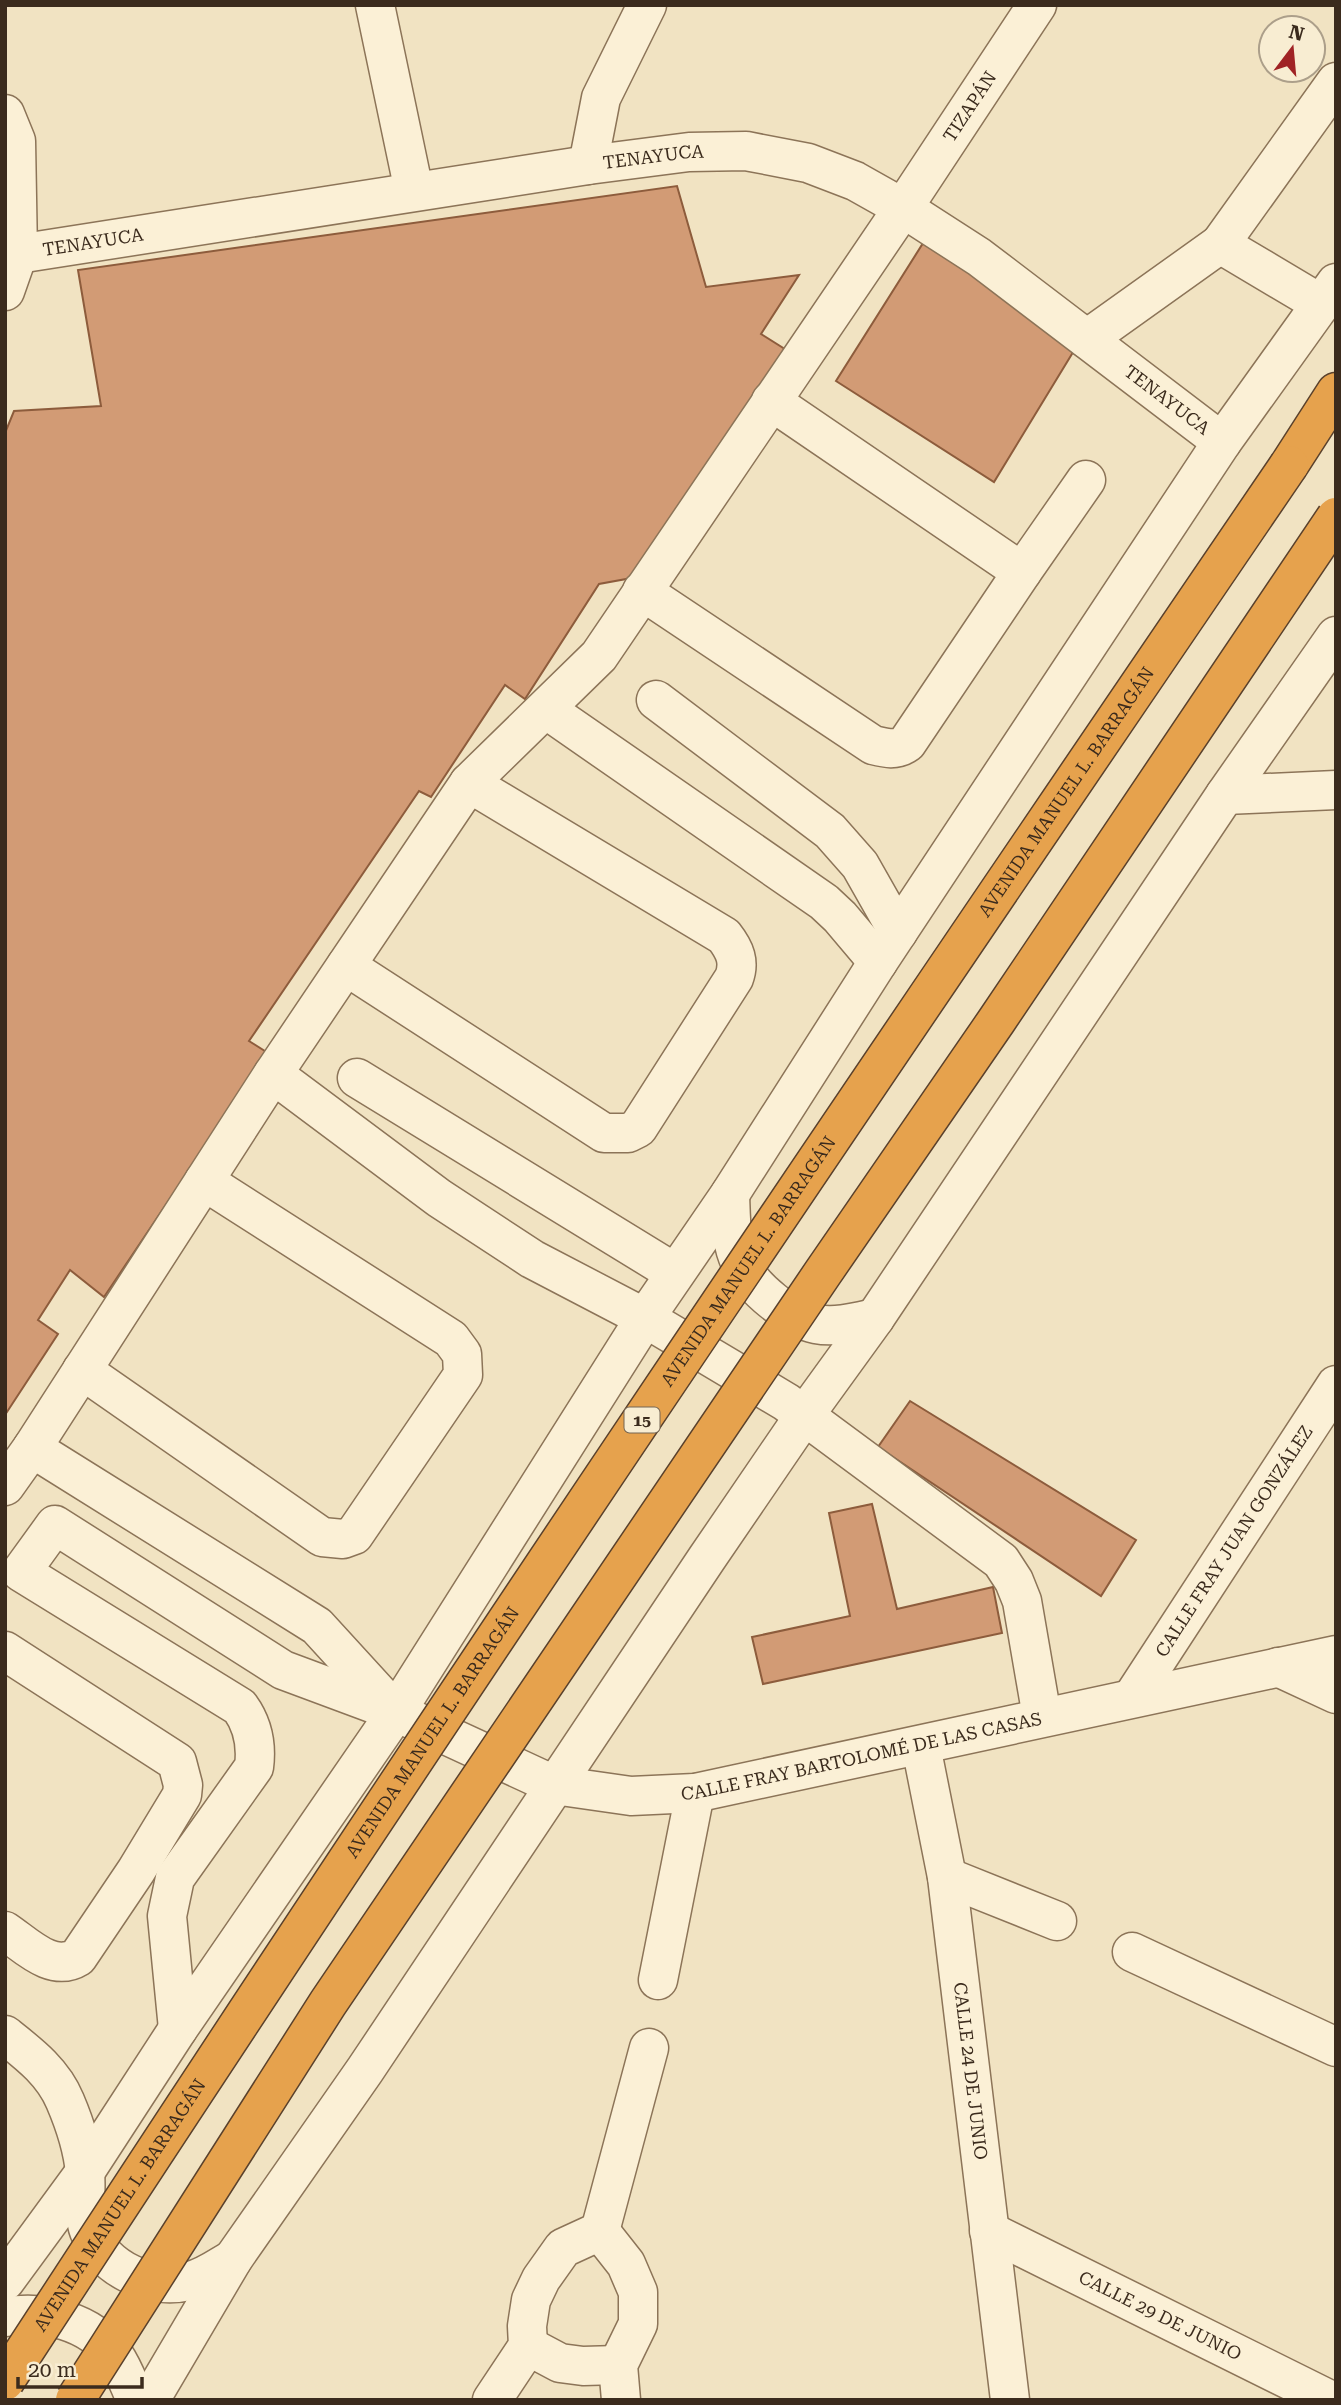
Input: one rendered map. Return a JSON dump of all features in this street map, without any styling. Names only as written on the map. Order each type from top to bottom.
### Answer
[{"type":"highway","name":"AVENIDA MANUEL L. BARRAGÁN","points":[[5,2381],[457,1696],[842,1120],[1336,392]]},
{"type":"highway","points":[[75,2400],[328,2003],[1336,517]]},
{"type":"street","points":[[375,5],[414,191]]},
{"type":"street","points":[[589,165],[601,98],[647,5]]},
{"type":"street","name":"TIZAPÁN","points":[[5,1486],[273,1074],[469,783],[547,710],[599,656],[903,208],[1037,5]]},
{"type":"street","points":[[1087,339],[1220,244],[1336,82]]},
{"type":"street","points":[[5,114],[16,141],[12,255],[5,291]]},
{"type":"street","name":"TENAYUCA","points":[[12,255],[589,165],[689,152],[746,151],[808,163],[855,181],[903,208],[979,257],[1222,442]]},
{"type":"street","points":[[5,2281],[85,2172],[178,2029],[396,1712],[645,1318],[730,1194],[888,947],[1222,442],[1328,294],[1220,244]]},
{"type":"street","points":[[771,401],[1022,572]]},
{"type":"street","points":[[642,591],[873,745],[897,748],[907,743],[1086,480]]},
{"type":"street","points":[[150,2400],[233,2259],[365,2070],[554,1785],[804,1416],[875,1318],[1225,795],[1336,636]]},
{"type":"street","points":[[656,700],[831,831],[860,866],[888,947]]},
{"type":"street","points":[[547,710],[824,902],[840,917],[888,947]]},
{"type":"street","points":[[346,966],[604,1133],[628,1133],[638,1128],[734,978],[737,959],[733,947],[724,936],[469,783]]},
{"type":"street","points":[[1225,795],[1336,790]]},
{"type":"street","points":[[273,1074],[439,1198],[532,1259],[645,1318],[786,1402],[1001,1561],[1023,1601],[1042,1717]]},
{"type":"street","points":[[357,1078],[674,1273]]},
{"type":"street","points":[[82,1370],[322,1537],[335,1539],[354,1535],[463,1375],[462,1354],[451,1339],[204,1181]]},
{"type":"street","points":[[730,1194],[733,1237],[741,1264],[760,1289],[785,1310],[815,1324],[844,1325],[875,1318]]},
{"type":"street","name":"CALLE FRAY JUAN GONZÁLEZ","points":[[1132,1698],[1336,1385]]},
{"type":"street","points":[[32,1448],[317,1626],[396,1712]]},
{"type":"street","name":"CALLE FRAY BARTOLOMÉ DE LAS CASAS","points":[[178,2029],[168,1930],[170,1898],[175,1878],[254,1767],[256,1751],[252,1727],[240,1707],[21,1572],[55,1525],[283,1670],[396,1712],[554,1785],[631,1796],[695,1793],[1336,1655]]},
{"type":"street","points":[[5,1650],[177,1762],[183,1784],[182,1795],[136,1871],[78,1957],[66,1963],[48,1960],[5,1931]]},
{"type":"street","points":[[1278,1667],[1336,1694]]},
{"type":"street","name":"CALLE 24 DE JUNIO","points":[[921,1746],[947,1877],[1010,2400]]},
{"type":"street","points":[[659,1980],[695,1793]]},
{"type":"street","points":[[947,1877],[1057,1921]]},
{"type":"street","points":[[1132,1952],[1336,2047]]},
{"type":"street","points":[[5,2035],[43,2065],[65,2099],[76,2131],[85,2172],[85,2206],[89,2231],[108,2260],[124,2272],[157,2282],[188,2281],[204,2276],[233,2259]]},
{"type":"street","points":[[600,2231],[649,2048]]},
{"type":"street","points":[[492,2400],[528,2346],[527,2326],[531,2300],[541,2279],[563,2248],[600,2231]]},
{"type":"street","points":[[528,2346],[560,2363],[620,2382],[638,2324],[638,2292],[626,2264],[600,2231]]},
{"type":"street","name":"CALLE 29 DE JUNIO","points":[[989,2231],[1331,2400]]},
{"type":"street","points":[[5,2316],[39,2314],[61,2318],[89,2332],[113,2353],[136,2400]]},
{"type":"building","points":[[677,186],[706,287],[799,275],[761,334],[788,351],[637,577],[599,584],[525,699],[505,685],[431,797],[419,791],[249,1041],[268,1053],[104,1297],[70,1270],[38,1320],[58,1334],[5,1415],[5,433],[14,411],[101,406],[78,270]]},
{"type":"building","points":[[925,240],[1078,344],[994,482],[836,381]]},
{"type":"building","points":[[910,1401],[1136,1540],[1101,1596],[878,1447]]},
{"type":"building","points":[[872,1504],[897,1609],[993,1587],[1002,1633],[763,1684],[752,1637],[850,1616],[829,1513]]}]
